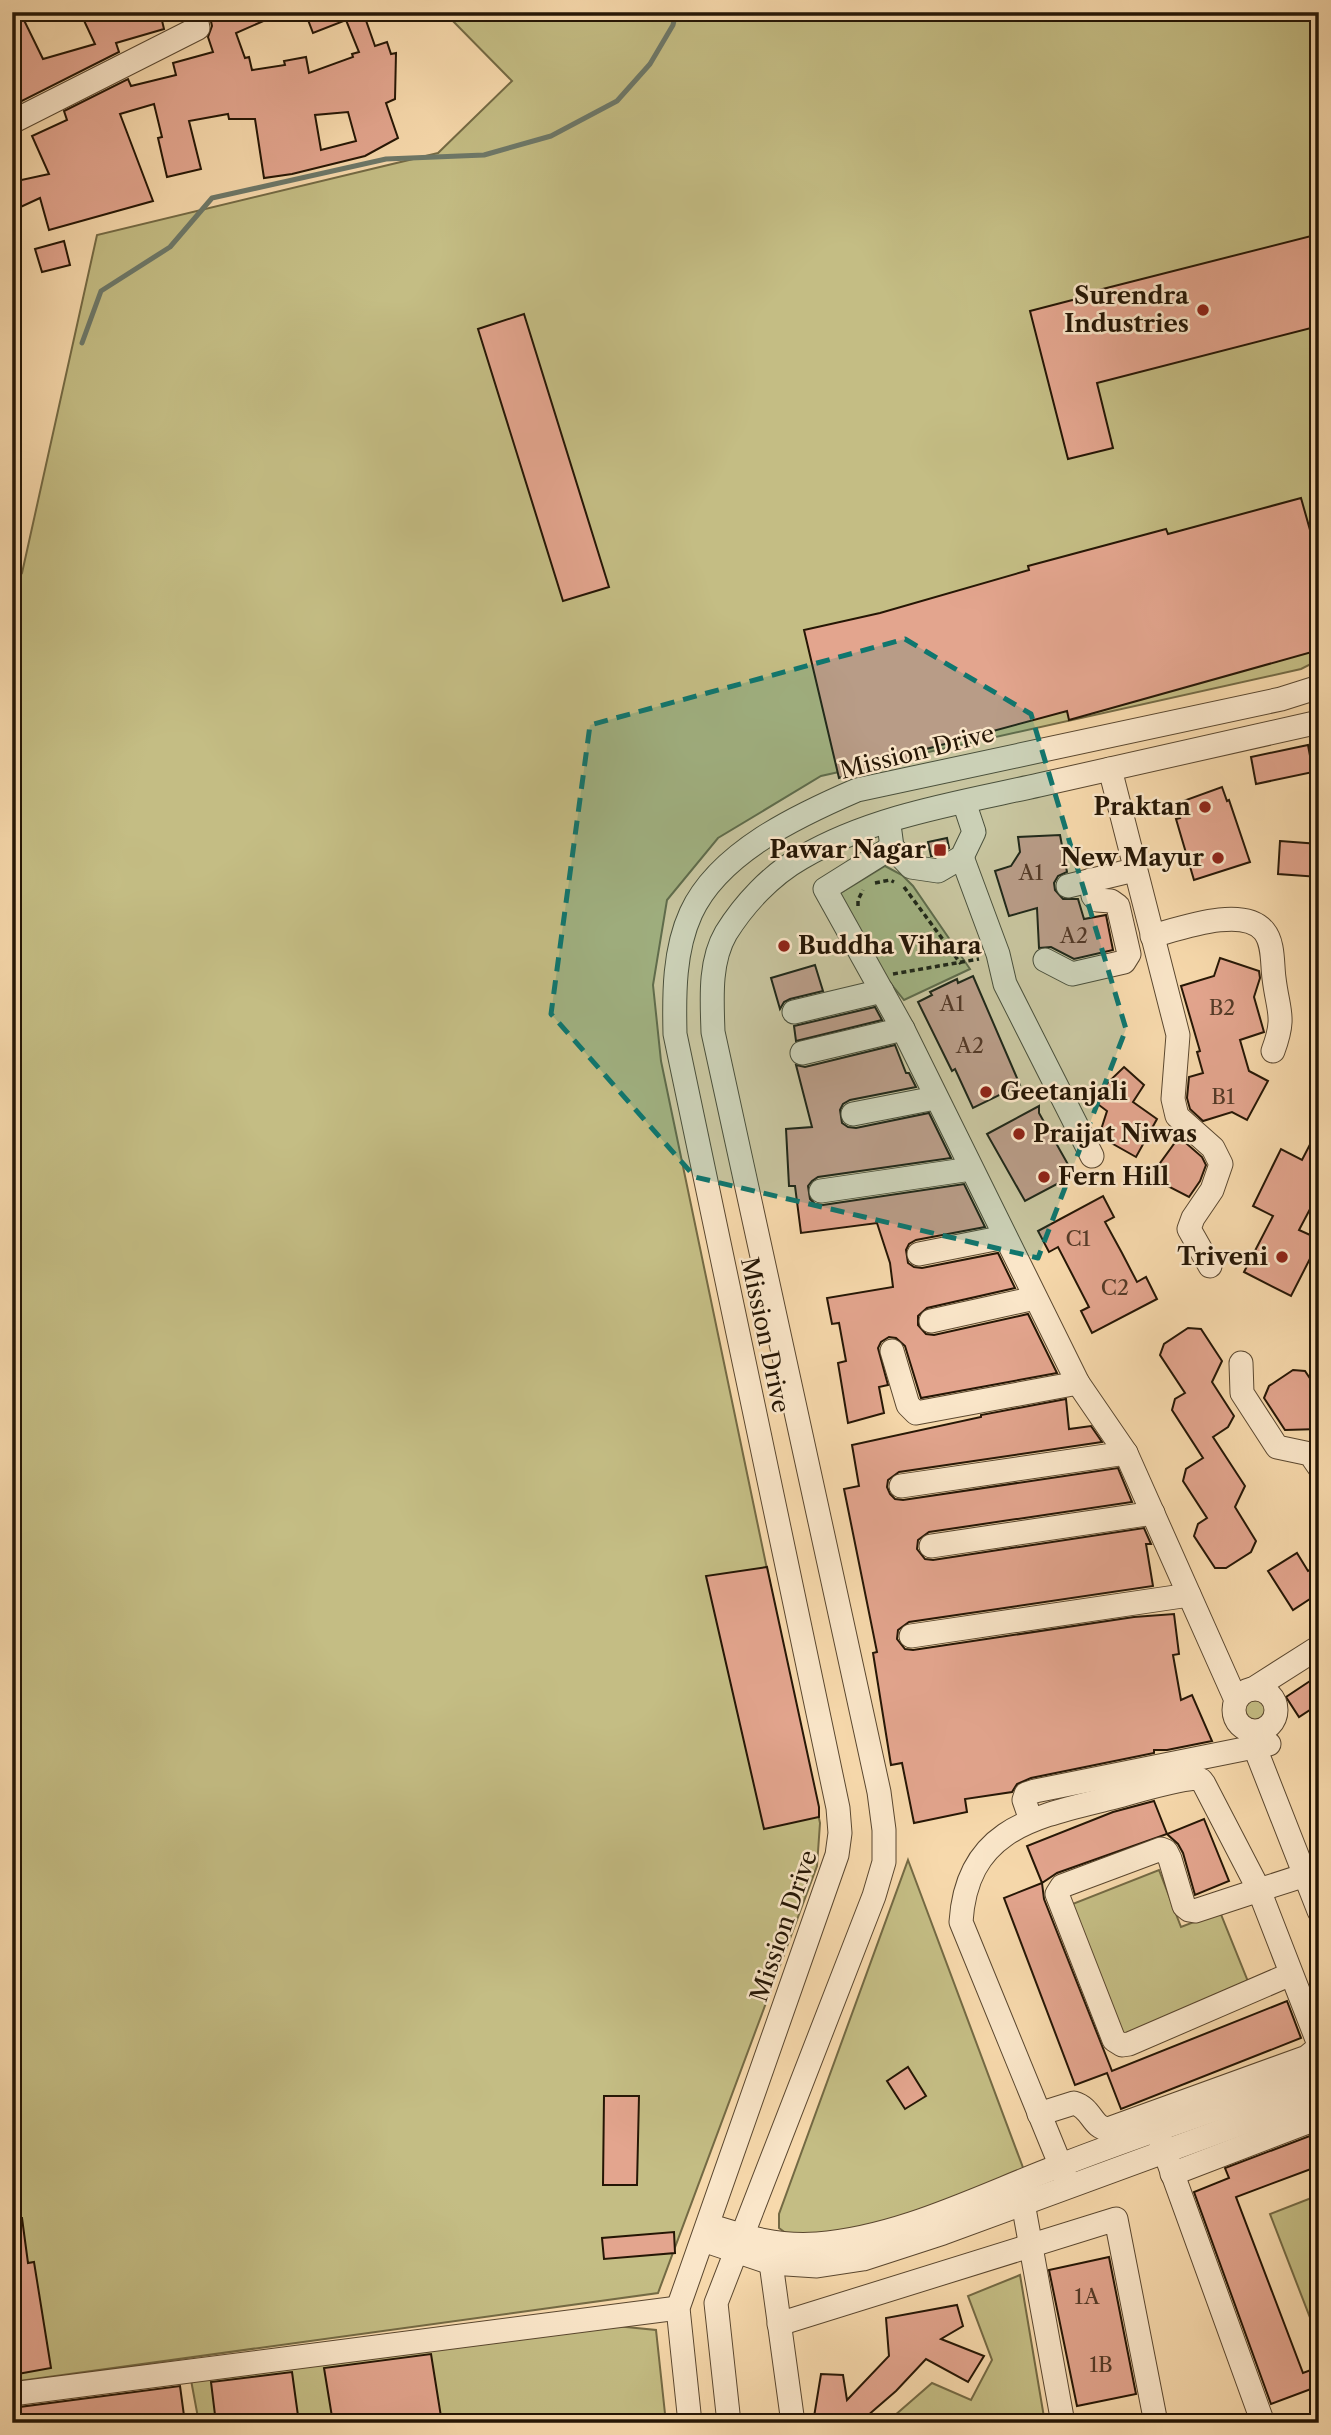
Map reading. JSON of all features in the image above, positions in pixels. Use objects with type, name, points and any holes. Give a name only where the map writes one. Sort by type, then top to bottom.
[{"type":"street","points":[[12,122],[198,28],[195,12]]},
{"type":"street","name":"Mission Drive","points":[[690,2423],[678,2308],[837,1855],[840,1833],[838,1808],[675,1034],[674,989],[681,946],[691,913],[710,882],[741,854],[815,808],[857,790],[1281,699],[1319,688]]},
{"type":"street","name":"Mission Drive","points":[[729,2423],[716,2303],[874,1896],[884,1862],[884,1830],[879,1792],[713,1032],[714,967],[725,934],[764,887],[798,859],[836,839],[899,818],[964,802],[1319,722]]},
{"type":"street","points":[[1110,769],[1178,1035],[1173,1099],[1177,1116],[1213,1148],[1221,1164],[1212,1190],[1193,1218],[1189,1229],[1210,1266]]},
{"type":"street","points":[[901,779],[899,818],[892,847],[825,889],[885,977],[903,1029],[935,1098],[1035,1298],[1078,1383],[1126,1453],[1189,1595],[1245,1694]]},
{"type":"street","points":[[892,847],[911,867],[938,871],[962,857],[974,832],[964,802]]},
{"type":"street","points":[[962,857],[998,954],[1005,984],[1092,1156]]},
{"type":"street","points":[[1068,886],[1134,870]]},
{"type":"street","points":[[1045,960],[1072,974],[1124,962],[1129,954],[1118,906],[1111,901],[1097,900],[1093,896],[1091,880]]},
{"type":"street","points":[[1152,936],[1224,918],[1252,922],[1265,932],[1272,951],[1274,981],[1280,1007],[1280,1031],[1273,1051]]},
{"type":"street","points":[[794,1012],[885,977]]},
{"type":"street","points":[[802,1053],[903,1029]]},
{"type":"street","points":[[853,1114],[935,1098]]},
{"type":"street","points":[[821,1191],[971,1169]]},
{"type":"street","points":[[919,1254],[1005,1237]]},
{"type":"street","points":[[931,1321],[1035,1298]]},
{"type":"street","points":[[892,1352],[908,1405],[916,1413],[1078,1383]]},
{"type":"street","points":[[1241,1363],[1242,1393],[1277,1447],[1310,1454],[1319,1467]]},
{"type":"street","points":[[901,1486],[1126,1453]]},
{"type":"street","points":[[931,1546],[1153,1513]]},
{"type":"street","points":[[911,1636],[1189,1595]]},
{"type":"street","points":[[1319,1647],[1245,1694],[1234,1707],[1237,1720],[1259,1737],[1314,1873],[1319,1911]]},
{"type":"street","points":[[1031,1820],[1024,1800],[1026,1794],[1259,1737],[1276,1716],[1275,1702],[1266,1692],[1245,1694]]},
{"type":"street","points":[[1040,2114],[1074,2103],[1087,2109],[1098,2126],[1108,2129],[1214,2101],[1316,2052],[1318,2042],[1259,1890],[1201,1780],[1195,1778],[1031,1820],[994,1843],[979,1859],[969,1879],[961,1922],[1064,2175]]},
{"type":"street","points":[[1291,1974],[1129,2044],[1118,2043],[1114,2040],[1057,1894],[1062,1886],[1161,1849],[1166,1851],[1170,1858],[1184,1906],[1195,1911],[1314,1873]]},
{"type":"street","points":[[1172,2174],[1308,2103],[1319,2072]]},
{"type":"street","points":[[1161,2141],[1214,2101],[1308,2103]]},
{"type":"street","points":[[706,2232],[740,2245],[771,2263],[817,2266],[863,2259],[940,2224],[1064,2175],[1161,2141],[1308,2103]]},
{"type":"street","points":[[1161,2141],[1263,2423]]},
{"type":"street","points":[[740,2245],[815,2244],[940,2224],[1023,2203],[1064,2175]]},
{"type":"street","points":[[1023,2203],[1063,2423]]},
{"type":"street","points":[[779,2324],[1116,2219],[1156,2423]]},
{"type":"street","points":[[771,2263],[793,2423]]},
{"type":"street","points":[[12,2394],[678,2308]]},
{"type":"path","points":[[872,884],[890,880],[905,887],[961,964]]},
{"type":"path","points":[[858,915],[858,900],[865,887]]},
{"type":"path","points":[[885,977],[961,964],[998,954]]},
{"type":"highlighted area","points":[[905,639],[1031,714],[1126,1029],[1038,1258],[695,1177],[551,1014],[590,725]]},
{"type":"shaded area","points":[[444,12],[1319,12],[1319,660],[1301,669],[821,776],[718,838],[667,900],[653,985],[661,1061],[820,1823],[817,1866],[658,2293],[12,2382],[12,587],[22,573],[97,235],[438,153],[512,81]]},
{"type":"shaded area","points":[[885,866],[902,875],[913,886],[970,969],[904,1000],[884,975],[839,894]]},
{"type":"shaded area","points":[[1255,1696],[1265,1700],[1269,1710],[1265,1720],[1255,1724],[1245,1720],[1241,1710],[1245,1700]]},
{"type":"shaded area","points":[[908,1860],[1025,2173],[879,2232],[791,2237],[779,2228],[779,2214]]},
{"type":"shaded area","points":[[1159,1870],[1181,1927],[1220,1912],[1251,1989],[1123,2040],[1070,1905]]},
{"type":"shaded area","points":[[1319,2195],[1319,2341],[1270,2214]]},
{"type":"shaded area","points":[[1020,2275],[1045,2423],[886,2423],[932,2383],[971,2400],[992,2360],[968,2296]]},
{"type":"shaded area","points":[[616,2326],[656,2330],[666,2423],[199,2423],[191,2380]]},
{"type":"building","points":[[12,12],[20,12],[43,59],[95,44],[80,12],[160,12],[164,29],[116,43],[119,52],[12,106]]},
{"type":"building","points":[[209,12],[284,12],[236,33],[245,58],[249,57],[252,70],[285,65],[284,61],[306,57],[309,73],[353,57],[352,54],[359,52],[346,20],[313,33],[305,12],[363,12],[375,46],[387,42],[391,54],[396,53],[395,99],[386,103],[398,138],[365,156],[264,178],[255,119],[229,119],[228,114],[189,121],[201,169],[167,177],[154,104],[120,114],[153,201],[49,230],[40,198],[12,211],[12,182],[49,174],[32,136],[67,120],[64,111],[128,79],[131,86],[176,75],[173,63],[213,52],[208,37],[212,26]],"holes":[[[348,112],[356,141],[321,150],[315,115]]]},
{"type":"building","name":"Surendra Industries","points":[[1319,234],[1319,326],[1097,383],[1113,448],[1068,459],[1030,311],[1084,297],[1083,294]]},
{"type":"building","points":[[64,241],[70,265],[42,272],[35,249]]},
{"type":"building","points":[[524,314],[609,587],[563,601],[478,329]]},
{"type":"building","points":[[1301,498],[1319,562],[1319,650],[1069,720],[1067,711],[919,751],[921,756],[839,778],[804,630],[880,613],[1029,570],[1028,566],[1166,529],[1168,534]]},
{"type":"building","points":[[1308,745],[1313,772],[1256,784],[1251,757]]},
{"type":"building","points":[[1222,787],[1250,862],[1194,880],[1176,819],[1180,818],[1175,804]]},
{"type":"building","points":[[1060,835],[1067,872],[1058,876],[1054,883],[1055,890],[1063,899],[1078,899],[1084,919],[1106,915],[1113,950],[1074,959],[1051,947],[1039,948],[1037,908],[1009,916],[995,871],[1011,866],[1020,852],[1018,837]]},
{"type":"building","name":"Pawar Nagar","points":[[947,838],[949,848],[931,856],[928,842]]},
{"type":"building","points":[[1280,841],[1319,844],[1319,877],[1278,874]]},
{"type":"building","points":[[1220,958],[1259,971],[1260,978],[1254,997],[1264,1032],[1240,1040],[1249,1071],[1268,1081],[1247,1120],[1232,1112],[1203,1121],[1190,1109],[1187,1098],[1189,1077],[1203,1073],[1197,1052],[1200,1051],[1181,986],[1214,976]]},
{"type":"building","points":[[815,965],[823,991],[790,999],[784,1002],[780,1009],[771,978]]},
{"type":"building","points":[[973,976],[1020,1085],[973,1108],[918,1002],[932,995],[930,992],[957,979],[958,983]]},
{"type":"building","points":[[875,1007],[882,1020],[796,1041],[794,1026]]},
{"type":"building","points":[[895,1045],[906,1073],[909,1073],[916,1087],[850,1100],[843,1104],[840,1110],[842,1123],[856,1128],[929,1113],[951,1158],[818,1177],[808,1186],[810,1199],[815,1204],[823,1205],[964,1184],[985,1227],[916,1240],[909,1244],[906,1250],[908,1263],[922,1268],[998,1253],[1015,1288],[927,1308],[918,1316],[918,1325],[926,1334],[934,1335],[1028,1314],[1057,1373],[921,1398],[905,1346],[896,1338],[889,1337],[881,1342],[878,1348],[888,1385],[879,1387],[884,1413],[848,1423],[838,1363],[846,1361],[839,1323],[832,1324],[827,1298],[893,1287],[890,1263],[877,1223],[801,1233],[795,1186],[789,1186],[786,1129],[812,1127],[796,1065],[805,1067]]},
{"type":"building","points":[[1124,1067],[1144,1085],[1133,1102],[1157,1119],[1136,1157],[1099,1136],[1107,1111],[1091,1099]]},
{"type":"building","points":[[1039,1106],[1039,1113],[1074,1175],[1025,1201],[987,1134]]},
{"type":"building","points":[[1319,1127],[1319,1192],[1299,1230],[1319,1241],[1291,1296],[1244,1272],[1273,1216],[1253,1206],[1281,1149],[1302,1160]]},
{"type":"building","points":[[1179,1137],[1202,1157],[1206,1165],[1200,1181],[1189,1197],[1150,1177]]},
{"type":"building","points":[[1103,1196],[1114,1217],[1105,1222],[1137,1282],[1146,1277],[1157,1299],[1092,1333],[1081,1311],[1089,1307],[1058,1247],[1049,1252],[1038,1231]]},
{"type":"building","points":[[1188,1328],[1201,1329],[1222,1361],[1212,1382],[1234,1416],[1228,1427],[1213,1437],[1245,1486],[1235,1507],[1256,1541],[1251,1552],[1226,1568],[1215,1568],[1194,1536],[1198,1524],[1207,1518],[1183,1481],[1186,1469],[1203,1458],[1172,1410],[1175,1399],[1185,1393],[1160,1355],[1164,1344]]},
{"type":"building","points":[[1293,1370],[1305,1371],[1319,1392],[1319,1429],[1285,1430],[1264,1398],[1269,1386]]},
{"type":"building","points":[[1066,1399],[1069,1429],[1091,1426],[1102,1442],[899,1472],[888,1480],[890,1494],[895,1499],[903,1500],[1118,1468],[1132,1502],[929,1532],[918,1540],[917,1549],[925,1559],[933,1560],[1144,1528],[1151,1544],[1146,1544],[1153,1586],[909,1622],[898,1630],[897,1639],[905,1649],[913,1650],[1134,1617],[1174,1614],[1179,1654],[1173,1655],[1181,1700],[1192,1695],[1212,1741],[1154,1750],[1154,1753],[1031,1778],[1017,1784],[1012,1792],[965,1799],[967,1812],[914,1823],[902,1763],[891,1765],[873,1653],[877,1652],[844,1489],[859,1486],[852,1445],[981,1415]]},
{"type":"building","points":[[1297,1553],[1308,1571],[1319,1565],[1319,1593],[1293,1610],[1268,1571]]},
{"type":"building","points":[[767,1567],[819,1817],[764,1829],[706,1576]]},
{"type":"building","points":[[1319,1675],[1319,1704],[1299,1717],[1286,1697]]},
{"type":"building","points":[[1154,1801],[1167,1834],[1057,1873],[1042,1883],[1027,1846],[1113,1812]]},
{"type":"building","points":[[1204,1819],[1229,1881],[1195,1895],[1183,1853],[1167,1834]]},
{"type":"building","points":[[1042,1883],[1044,1899],[1112,2071],[1287,2001],[1301,2038],[1121,2109],[1107,2073],[1075,2085],[1004,1898]]},
{"type":"building","points":[[908,2067],[926,2096],[905,2109],[887,2081]]},
{"type":"building","points":[[604,2096],[639,2096],[637,2185],[603,2185]]},
{"type":"building","points":[[1319,2126],[1319,2166],[1236,2197],[1303,2373],[1319,2367],[1319,2386],[1271,2404],[1194,2192],[1229,2178],[1225,2168],[1310,2136]]},
{"type":"building","points":[[12,2218],[22,2218],[28,2263],[34,2262],[51,2368],[12,2375]]},
{"type":"building","points":[[674,2232],[675,2253],[604,2259],[602,2238]]},
{"type":"building","points":[[1109,2257],[1136,2394],[1077,2406],[1049,2270]]},
{"type":"building","points":[[957,2305],[963,2326],[941,2339],[984,2356],[968,2382],[926,2359],[896,2391],[859,2423],[813,2423],[821,2374],[843,2375],[847,2400],[889,2356],[886,2318]]},
{"type":"building","points":[[431,2354],[442,2423],[333,2423],[324,2368]]},
{"type":"building","points":[[292,2372],[299,2423],[216,2423],[211,2382]]},
{"type":"building","points":[[180,2386],[185,2423],[12,2423],[12,2408]]},
{"type":"waterway","points":[[82,343],[101,291],[170,247],[212,198],[386,159],[484,155],[551,136],[617,101],[650,64],[673,25],[676,12]]},
{"type":"place","name":"Surendra Industries","points":[[1203,310]]},
{"type":"place","name":"Praktan","points":[[1205,807]]},
{"type":"place","name":"Pawar Nagar","points":[[940,850]]},
{"type":"place","name":"New Mayur","points":[[1218,858]]},
{"type":"place","name":"Buddha Vihara","points":[[784,946]]},
{"type":"place","name":"Geetanjali","points":[[986,1092]]},
{"type":"place","name":"Praijat Niwas","points":[[1019,1134]]},
{"type":"place","name":"Fern Hill","points":[[1044,1177]]},
{"type":"place","name":"Triveni","points":[[1282,1257]]}]
